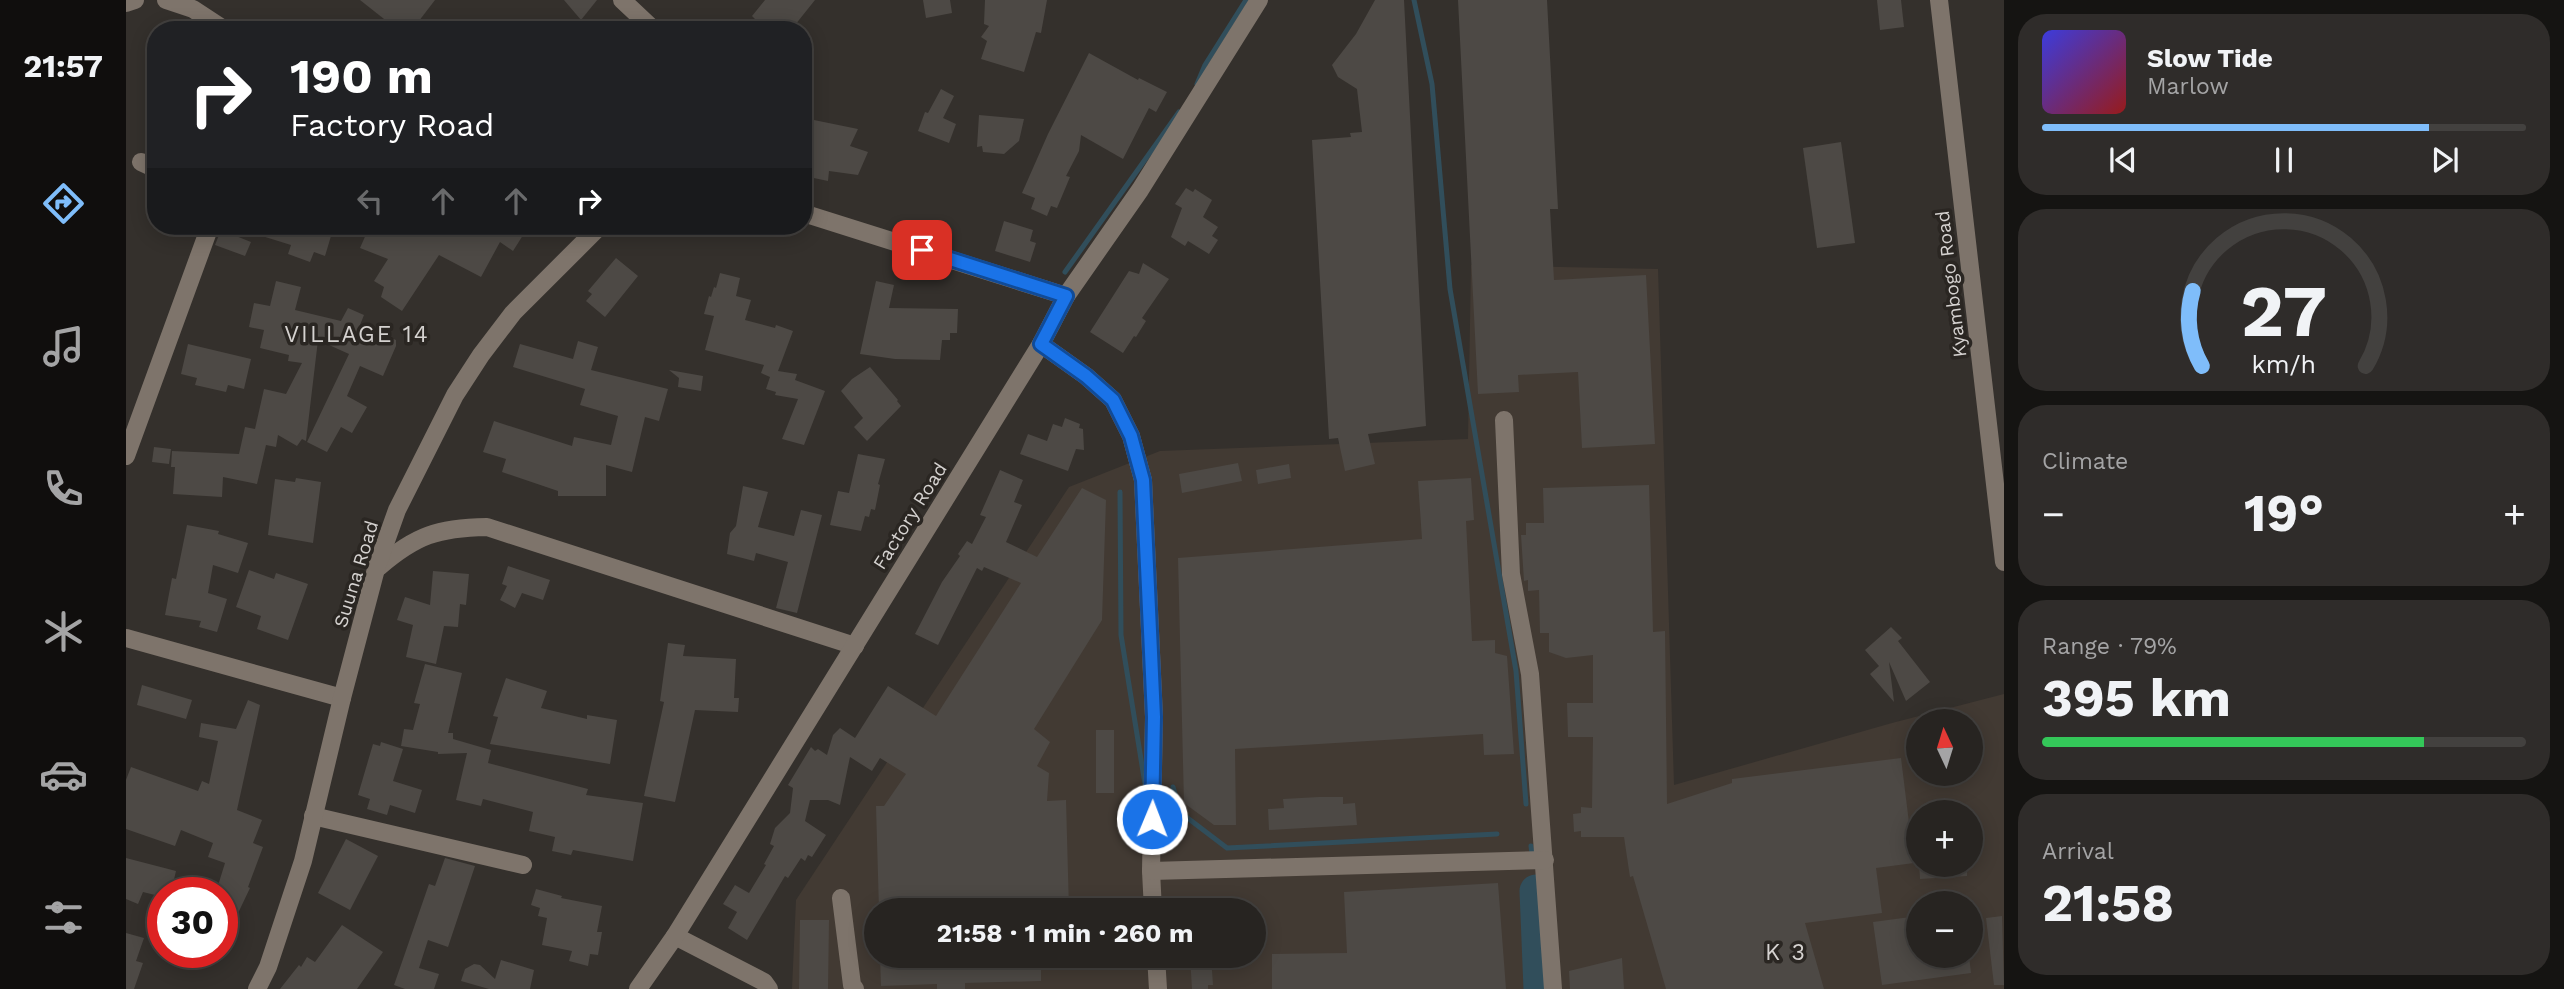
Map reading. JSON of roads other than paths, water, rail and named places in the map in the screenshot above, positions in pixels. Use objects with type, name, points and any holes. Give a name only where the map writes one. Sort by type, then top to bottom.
[{"type":"street","points":[[126,3],[135,0]]},
{"type":"street","points":[[166,0],[193,9],[211,21]]},
{"type":"street","points":[[622,0],[644,21]]},
{"type":"street","name":"Factory Road","points":[[638,989],[675,936],[855,646],[1041,344],[1066,296],[1140,190],[1259,0]]},
{"type":"street","name":"Kyambogo Road","points":[[1939,0],[2004,562]]},
{"type":"street","points":[[812,216],[1066,296]]},
{"type":"street","points":[[126,456],[207,235]]},
{"type":"street","name":"Suuna Road","points":[[257,989],[268,967],[303,861],[376,569],[397,510],[455,395],[468,375],[513,313],[591,235]]},
{"type":"street","points":[[1041,344],[1086,376],[1113,400],[1131,436],[1143,480],[1154,717],[1152,898]]},
{"type":"street","points":[[1504,419],[1511,574],[1530,674],[1553,989]]},
{"type":"street","points":[[376,569],[403,546],[430,533],[458,527],[487,527],[855,646]]},
{"type":"street","points":[[128,644],[342,698]]},
{"type":"street","points":[[313,816],[523,865]]},
{"type":"street","points":[[1151,871],[1545,860]]},
{"type":"street","points":[[841,898],[852,985],[855,989]]},
{"type":"street","points":[[675,936],[764,982],[769,989]]},
{"type":"street","points":[[1157,968],[1158,989]]},
{"type":"waterway","points":[[1197,84],[1205,65],[1246,0]]},
{"type":"waterway","points":[[1414,0],[1432,84],[1450,289],[1516,671],[1526,804]]},
{"type":"waterway","points":[[1065,272],[1179,112]]},
{"type":"waterway","points":[[1120,492],[1121,635],[1145,784]]},
{"type":"waterway","points":[[1173,787],[1181,813],[1227,848],[1497,834]]},
{"type":"waterway","points":[[1531,846],[1532,854]]},
{"type":"waterway","points":[[1536,891],[1540,989]]},
{"type":"district","name":"VILLAGE 14","points":[[357,334]]},
{"type":"district","name":"K 3","points":[[1786,952]]}]
